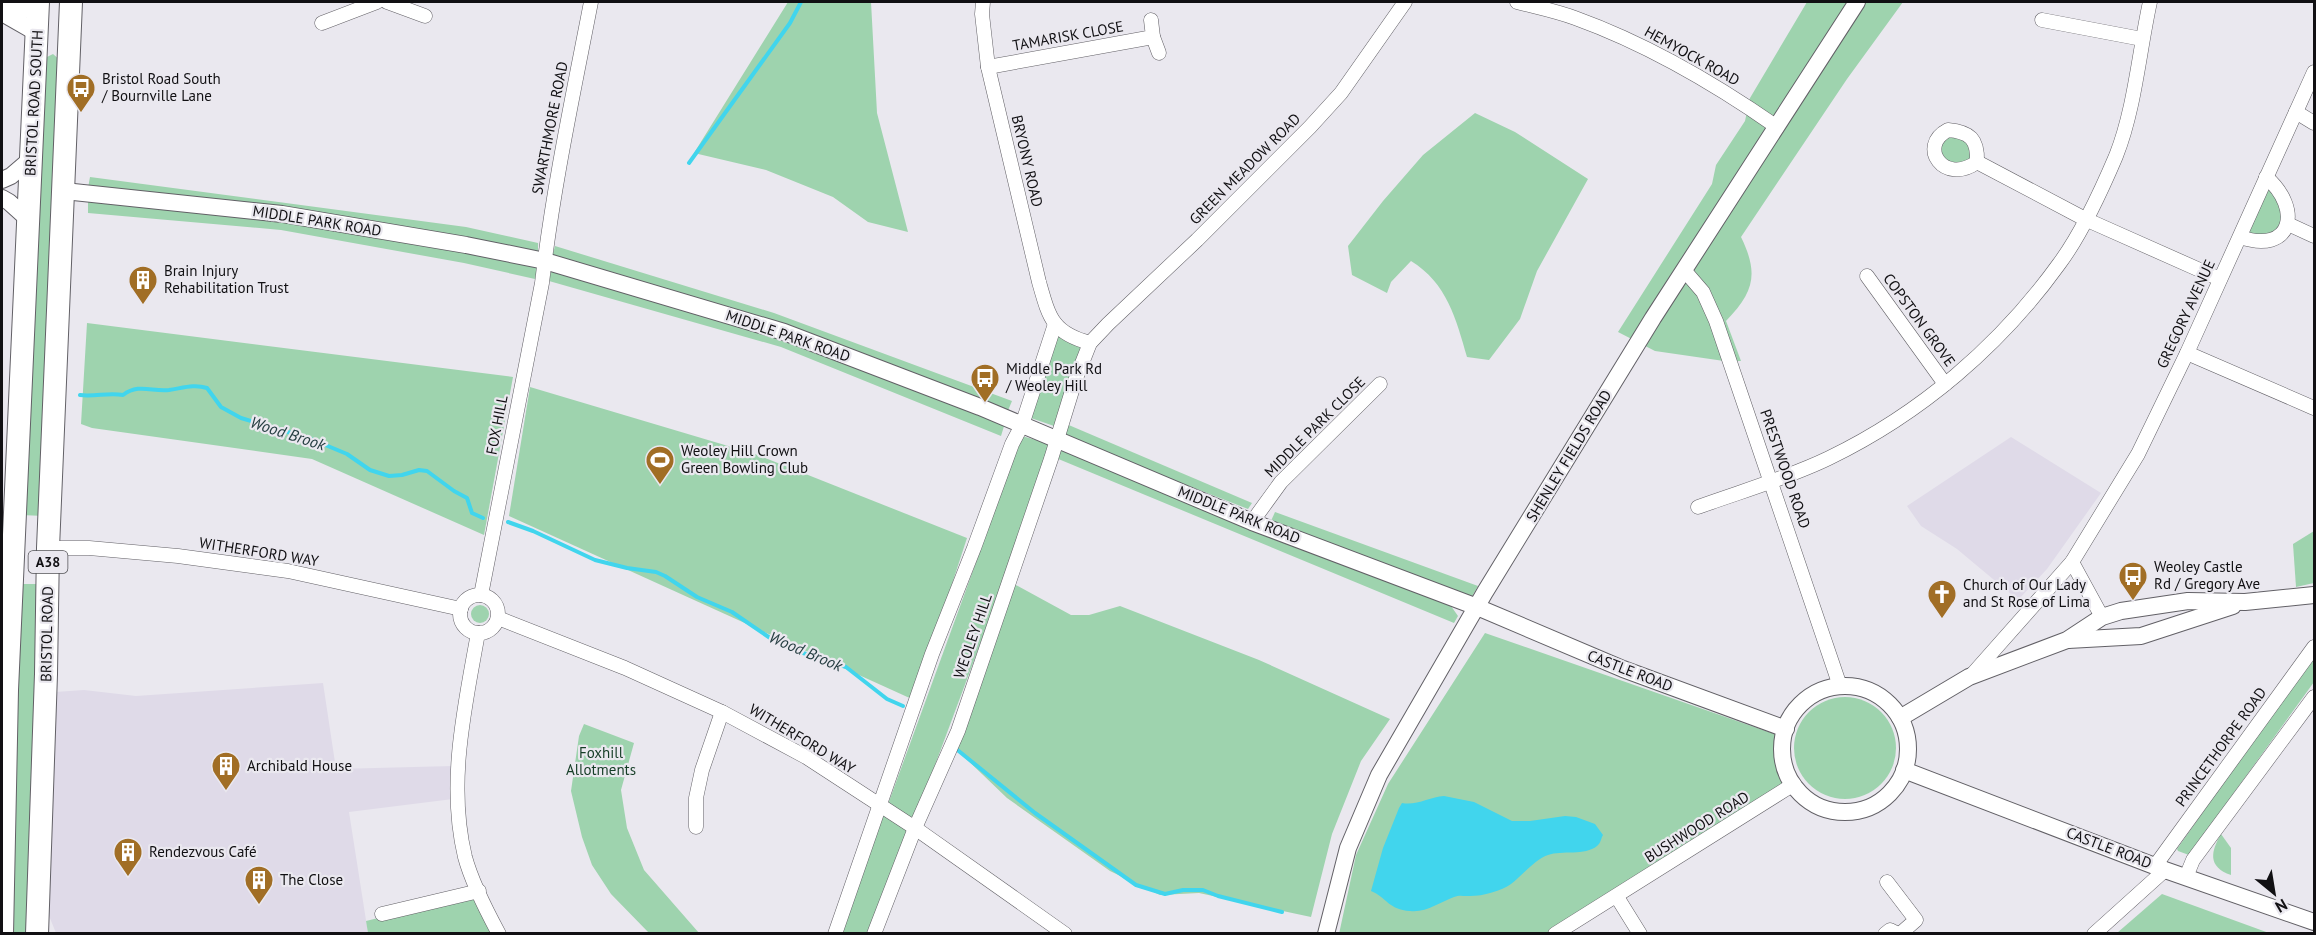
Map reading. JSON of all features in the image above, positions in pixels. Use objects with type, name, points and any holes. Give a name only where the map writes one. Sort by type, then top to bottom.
[{"type":"highway","points":[[37,44],[54,37],[70,15],[55,5],[38,4]]},
{"type":"highway","name":"BRISTOL ROAD SOUTH","points":[[29,212],[38,4]]},
{"type":"highway","name":"A38","points":[[64,191],[70,15]]},
{"type":"highway","points":[[37,44],[53,47],[69,56]]},
{"type":"highway","name":"BRISTOL ROAD","points":[[37,933],[49,536],[64,191]]},
{"type":"highway","name":"A38","points":[[2,933],[7,690],[29,212]]},
{"type":"highway","points":[[14,536],[49,536]]},
{"type":"highway","points":[[12,573],[48,574]]},
{"type":"street","points":[[322,24],[376,2]]},
{"type":"street","points":[[387,2],[425,16]]},
{"type":"street","name":"SWARTHMORE ROAD","points":[[544,261],[557,179],[591,2]]},
{"type":"street","name":"BRYONY ROAD","points":[[983,2],[982,14],[988,67],[1039,282],[1048,312],[1055,324]]},
{"type":"street","name":"GREEN MEADOW ROAD","points":[[1090,343],[1310,127],[1341,93],[1405,2]]},
{"type":"street","name":"HEMYOCK ROAD","points":[[1517,2],[1574,17],[1665,57],[1743,103],[1777,127]]},
{"type":"street","name":"SHENLEY FIELDS ROAD","points":[[1326,933],[1348,848],[1379,775],[1477,607],[1684,270],[1857,2]]},
{"type":"street","points":[[1698,507],[1830,458],[1897,420],[1971,364],[2015,319],[2060,263],[2085,219],[2116,155],[2130,110],[2150,2]]},
{"type":"street","points":[[2,12],[18,11],[38,4]]},
{"type":"street","points":[[2,12],[37,44]]},
{"type":"street","points":[[1151,20],[1159,53]]},
{"type":"street","points":[[2042,20],[2142,39]]},
{"type":"street","name":"TAMARISK CLOSE","points":[[988,67],[1154,37]]},
{"type":"street","name":"GREGORY AVENUE","points":[[1969,677],[2072,562],[2138,454],[2187,353],[2314,72]]},
{"type":"street","points":[[2296,112],[2314,123]]},
{"type":"street","points":[[2,180],[11,176],[32,158]]},
{"type":"street","points":[[1977,162],[2085,219],[2220,279]]},
{"type":"street","points":[[2240,237],[2252,241],[2264,241],[2278,237],[2288,224],[2288,209],[2284,196],[2266,177]]},
{"type":"street","name":"MIDDLE PARK ROAD","points":[[64,191],[282,214],[466,245],[544,261],[784,332],[1057,439],[1252,522],[1477,607]]},
{"type":"street","points":[[2,198],[29,212]]},
{"type":"street","points":[[2288,224],[2314,236]]},
{"type":"street","name":"FOX HILL","points":[[481,595],[542,283],[544,261]]},
{"type":"street","name":"PRESTWOOD ROAD","points":[[1684,270],[1703,292],[1716,321],[1772,480],[1840,686]]},
{"type":"street","name":"COPSTON GROVE","points":[[1867,276],[1945,384]]},
{"type":"street","points":[[1022,425],[1055,324],[1072,338],[1090,343]]},
{"type":"street","name":"WEOLEY HILL","points":[[874,933],[915,828],[958,731],[1075,381],[1090,343]]},
{"type":"street","points":[[2187,353],[2314,408]]},
{"type":"street","name":"MIDDLE PARK CLOSE","points":[[1252,522],[1281,482],[1380,384]]},
{"type":"street","name":"WEOLEY HILL","points":[[835,933],[932,654],[1012,444],[1022,425]]},
{"type":"street","name":"WITHERFORD WAY","points":[[49,536],[89,548],[178,556],[288,571],[461,609]]},
{"type":"street","points":[[2072,562],[2102,617]]},
{"type":"street","points":[[481,595],[489,597],[496,604],[498,618],[493,627],[484,633],[478,633],[465,626],[461,618],[461,609],[467,599],[481,595]]},
{"type":"street","points":[[1900,718],[1969,677],[2067,640],[2102,617],[2121,611],[2188,601],[2245,602],[2314,595]]},
{"type":"street","points":[[2067,640],[2141,636],[2245,602]]},
{"type":"street","name":"CASTLE ROAD","points":[[1477,607],[1623,669],[1786,729]]},
{"type":"street","name":"WITHERFORD WAY","points":[[498,618],[625,668],[722,712],[806,757],[915,828],[1065,933]]},
{"type":"street","points":[[478,633],[461,728],[457,792],[459,826],[466,860],[498,933]]},
{"type":"street","name":"PRINCETHORPE ROAD","points":[[2094,933],[2160,868],[2314,647]]},
{"type":"street","points":[[1840,686],[1854,686],[1875,693],[1892,706],[1900,718],[1908,741],[1905,770],[1892,791],[1871,806],[1847,811],[1823,807],[1811,801],[1794,784],[1786,770],[1783,755],[1786,729],[1794,712],[1803,702],[1827,689],[1840,686]]},
{"type":"street","points":[[2186,877],[2193,860],[2314,697]]},
{"type":"street","points":[[696,827],[696,798],[702,770],[722,712]]},
{"type":"street","name":"CASTLE ROAD","points":[[1905,770],[2160,868],[2314,922]]},
{"type":"street","name":"BUSHWOOD ROAD","points":[[1555,933],[1617,897],[1794,784]]},
{"type":"street","points":[[1885,933],[1890,930],[1899,933],[1916,920],[1887,882]]},
{"type":"street","points":[[382,914],[479,891]]},
{"type":"street","points":[[1617,897],[1640,933]]},
{"type":"shaded area","points":[[2011,437],[2101,493],[2047,569],[2018,600],[1957,549],[1921,526],[1907,506]]},
{"type":"shaded area","points":[[323,683],[336,769],[453,766],[453,799],[349,812],[368,933],[56,933],[45,906],[55,692],[84,690],[136,696]]},
{"type":"green space","points":[[788,2],[871,2],[877,113],[908,232],[868,222],[833,197],[766,170],[694,153]]},
{"type":"green space","points":[[1807,2],[1903,2],[1847,79],[1741,237],[1750,262],[1751,282],[1743,301],[1726,321],[1741,361],[1724,361],[1655,351],[1618,332],[1712,184],[1716,165],[1745,121],[1750,98]]},
{"type":"green space","points":[[53,54],[61,61],[45,516],[20,515],[45,58]]},
{"type":"green space","points":[[1475,113],[1515,132],[1588,179],[1537,271],[1520,319],[1489,360],[1467,357],[1459,329],[1442,291],[1423,270],[1411,261],[1391,282],[1387,293],[1352,275],[1348,246],[1423,155]]},
{"type":"green space","points":[[1942,135],[1969,140],[1973,159],[1965,164],[1944,161],[1938,152]]},
{"type":"green space","points":[[90,177],[466,227],[538,243],[538,258],[88,188]]},
{"type":"green space","points":[[2267,182],[2286,209],[2277,234],[2245,235]]},
{"type":"green space","points":[[88,197],[290,221],[538,263],[535,279],[464,263],[281,230],[88,213]]},
{"type":"green space","points":[[555,246],[774,313],[1012,401],[1007,413],[551,260]]},
{"type":"green space","points":[[551,271],[778,335],[1005,423],[1001,436],[781,347],[549,281]]},
{"type":"green space","points":[[87,323],[513,377],[484,535],[312,459],[92,428],[81,424]]},
{"type":"green space","points":[[1056,335],[1084,348],[1054,426],[1028,417]]},
{"type":"green space","points":[[530,387],[755,454],[967,538],[914,700],[509,516]]},
{"type":"green space","points":[[1064,423],[1252,503],[1248,509],[1061,436]]},
{"type":"green space","points":[[1022,436],[1050,444],[1007,572],[913,824],[887,807]]},
{"type":"green space","points":[[1058,446],[1258,531],[1451,606],[1458,616],[1454,623],[1056,458]]},
{"type":"green space","points":[[1275,512],[1478,586],[1471,598],[1271,521]]},
{"type":"green space","points":[[2314,531],[2314,583],[2296,587],[2293,544]]},
{"type":"green space","points":[[18,584],[39,584],[31,933],[8,934]]},
{"type":"green space","points":[[1014,584],[1071,615],[1089,615],[1120,606],[1259,660],[1390,719],[1361,761],[1332,834],[1311,917],[1199,893],[1160,895],[1110,871],[1007,798],[957,750]]},
{"type":"green space","points":[[480,605],[486,608],[489,614],[486,620],[480,623],[474,620],[471,614],[474,608]]},
{"type":"green space","points":[[1485,633],[1786,738],[1787,778],[1782,784],[1549,933],[1339,934],[1356,855],[1388,784]]},
{"type":"green space","points":[[2314,654],[2314,682],[2189,855],[2178,851],[2177,849]]},
{"type":"green space","points":[[1845,697],[1865,700],[1874,705],[1888,719],[1893,728],[1896,748],[1893,768],[1888,777],[1874,791],[1865,796],[1845,799],[1825,796],[1816,791],[1802,777],[1797,768],[1794,748],[1797,728],[1802,719],[1816,705],[1825,700]]},
{"type":"green space","name":"Foxhill Allotments","points":[[584,724],[634,743],[621,790],[627,828],[644,870],[699,933],[649,933],[611,894],[592,865],[582,837],[571,791],[579,736]]},
{"type":"green space","points":[[881,813],[911,831],[873,933],[839,934]]},
{"type":"green space","points":[[2221,834],[2231,848],[2231,875],[2218,868],[2213,858],[2215,846]]},
{"type":"green space","points":[[2162,894],[2269,933],[2117,933]]},
{"type":"green space","points":[[472,895],[492,933],[368,933],[366,921]]},
{"type":"water","points":[[1444,796],[1474,802],[1512,821],[1576,817],[1595,824],[1603,835],[1598,845],[1592,849],[1543,857],[1507,887],[1496,891],[1478,896],[1456,896],[1433,907],[1416,911],[1392,906],[1371,891],[1383,848],[1399,808],[1402,803]]},
{"type":"waterway","points":[[689,163],[790,23],[801,2]]},
{"type":"waterway","name":"Wood Brook","points":[[80,395],[123,395],[135,389],[169,390],[193,386],[207,388],[221,407],[241,418],[311,439],[347,454],[370,470],[389,476],[419,470],[427,471],[467,498],[472,513],[483,518]]},
{"type":"waterway","name":"Wood Brook","points":[[508,522],[595,560],[656,572],[665,576],[697,597],[732,612],[776,642],[846,667],[887,699],[903,706]]},
{"type":"waterway","name":"Wood Brook","points":[[955,748],[1035,813],[1136,885],[1165,894],[1183,890],[1203,890],[1282,912]]},
{"type":"place","name":"Bristol Road South / Bournville Lane","points":[[81,114]]},
{"type":"place","name":"Brain Injury Rehabilitation Trust","points":[[143,306]]},
{"type":"place","name":"Middle Park Rd / Weoley Hill","points":[[985,404]]},
{"type":"place","name":"Weoley Hill Crown Green Bowling Club","points":[[660,486]]},
{"type":"place","name":"Weoley Castle Rd / Gregory Ave","points":[[2133,602]]},
{"type":"place","name":"Church of Our Lady and St Rose of Lima","points":[[1942,620]]},
{"type":"place","name":"Archibald House","points":[[226,792]]},
{"type":"place","name":"Rendezvous Café","points":[[128,878]]},
{"type":"place","name":"The Close","points":[[259,906]]}]
